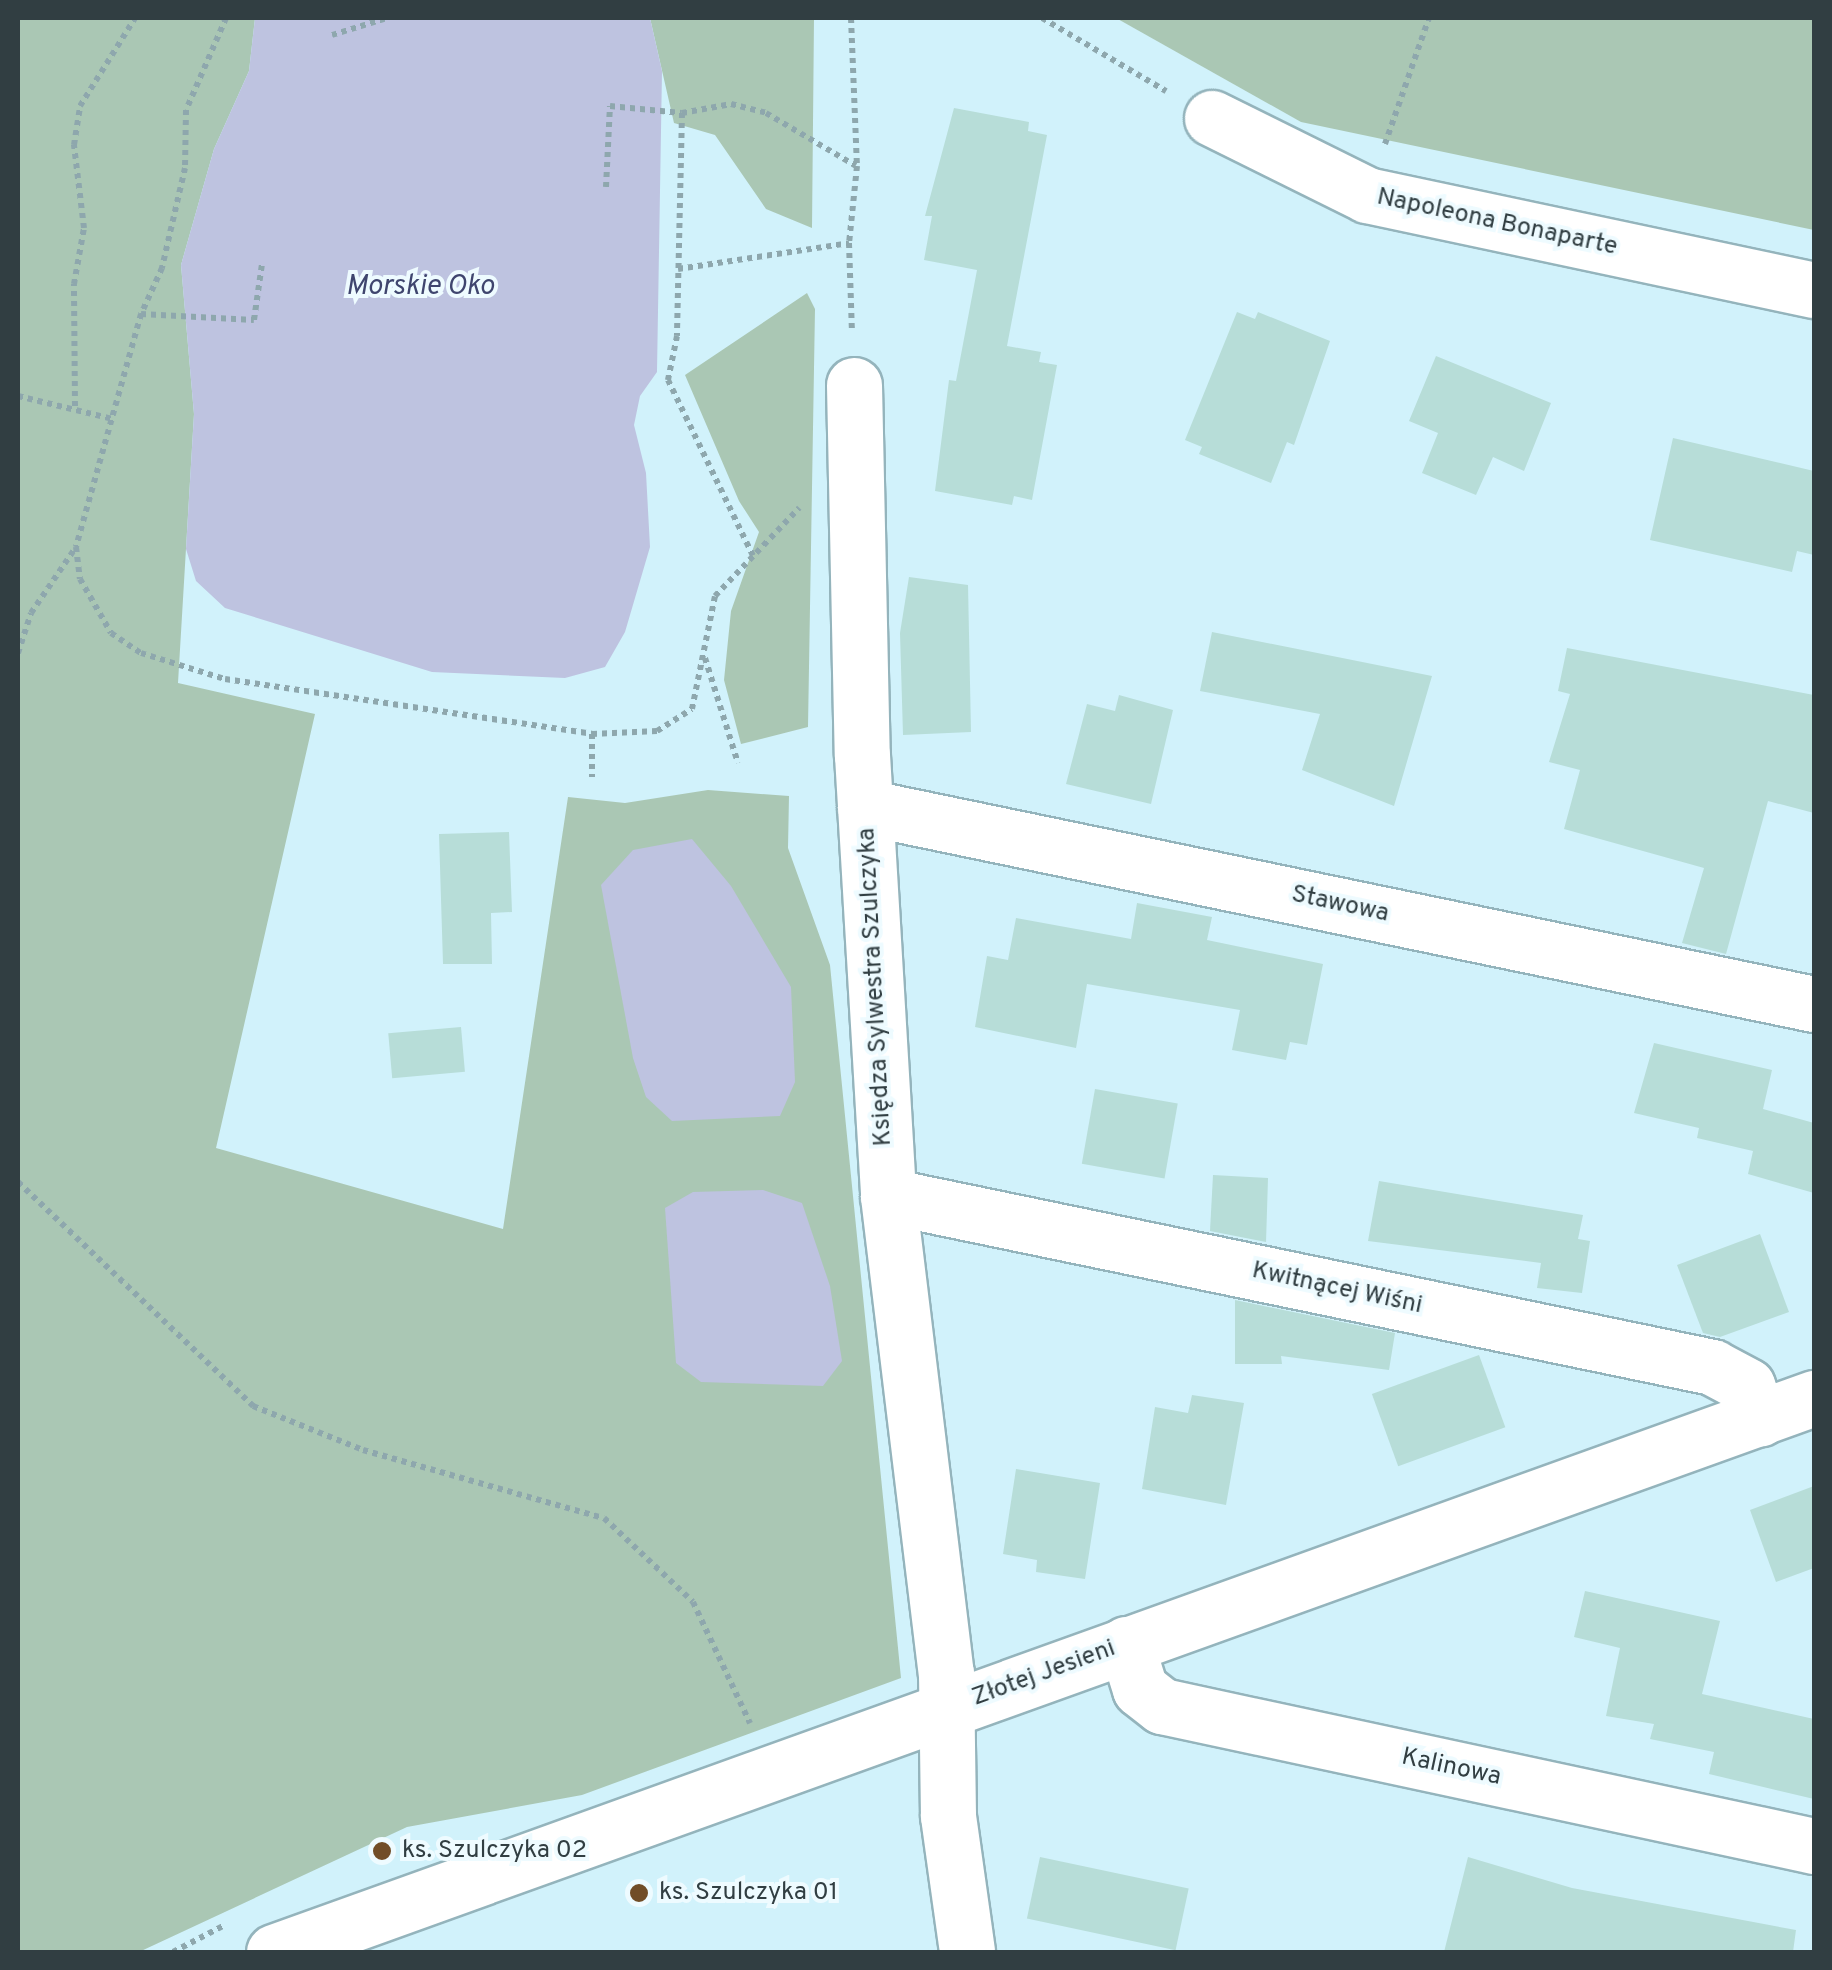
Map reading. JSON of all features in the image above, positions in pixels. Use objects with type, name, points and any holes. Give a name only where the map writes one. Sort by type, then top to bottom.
[{"type":"street","name":"Napoleona Bonaparte","points":[[1212,118],[1367,196],[1814,290]]},
{"type":"street","name":"Księdza Sylwestra Szulczyka","points":[[854,385],[865,807],[888,1196],[949,1708],[948,1816],[967,1952]]},
{"type":"street","name":"Stawowa","points":[[865,807],[1814,1004]]},
{"type":"street","name":"Kwitnącej Wiśni","points":[[888,1196],[1712,1367],[1747,1386],[1760,1418]]},
{"type":"street","name":"Złotej Jesieni","points":[[274,1952],[1814,1398]]},
{"type":"street","name":"Kalinowa","points":[[1126,1644],[1140,1690],[1162,1706],[1814,1846]]},
{"type":"path","points":[[75,406],[74,284],[84,228],[74,145],[80,106],[136,18]]},
{"type":"path","points":[[18,653],[31,613],[76,547],[141,314],[162,268],[185,168],[186,110],[226,18]]},
{"type":"path","points":[[332,35],[387,18]]},
{"type":"path","points":[[851,18],[857,166],[850,244],[854,385]]},
{"type":"path","points":[[1042,18],[1212,118]]},
{"type":"path","points":[[1367,196],[1428,18]]},
{"type":"path","points":[[606,187],[610,106],[682,114],[731,104],[766,113],[857,166]]},
{"type":"path","points":[[682,114],[678,269],[668,380],[753,556]]},
{"type":"path","points":[[678,269],[850,244]]},
{"type":"path","points":[[141,314],[254,320],[262,264]]},
{"type":"path","points":[[18,396],[75,406],[112,418]]},
{"type":"path","points":[[76,547],[80,580],[111,634],[190,672],[592,734],[657,731],[676,723],[692,709],[715,596],[805,501]]},
{"type":"path","points":[[705,657],[738,763]]},
{"type":"path","points":[[592,734],[592,776]]},
{"type":"path","points":[[18,1182],[253,1406],[363,1450],[604,1518],[693,1602],[759,1742]]},
{"type":"green space","points":[[18,18],[255,18],[249,71],[214,149],[181,265],[194,414],[178,683],[315,714],[216,1148],[503,1229],[568,797],[625,803],[708,790],[789,796],[788,848],[830,965],[901,1678],[582,1795],[407,1827],[139,1952],[18,1952]]},
{"type":"green space","points":[[650,18],[814,18],[812,228],[766,209],[715,135],[674,123]]},
{"type":"green space","points":[[1116,18],[1814,18],[1814,230],[1301,122]]},
{"type":"green space","points":[[807,293],[815,309],[808,727],[741,744],[724,680],[731,611],[759,532],[739,501],[685,375]]},
{"type":"water","name":"Morskie Oko","points":[[255,18],[650,18],[662,71],[657,372],[640,396],[634,425],[646,473],[650,547],[625,632],[605,667],[565,678],[432,672],[225,608],[196,581],[186,549],[194,414],[181,265],[214,149],[249,71]]},
{"type":"water","points":[[692,839],[731,886],[791,987],[795,1082],[780,1116],[672,1121],[646,1097],[633,1058],[601,885],[633,850]]},
{"type":"water","points":[[763,1190],[802,1203],[830,1286],[842,1361],[823,1386],[701,1382],[676,1363],[665,1208],[693,1192]]},
{"type":"building","points":[[954,108],[1029,122],[1028,131],[1047,135],[1007,346],[1041,352],[1039,362],[1057,365],[1032,500],[1014,496],[1012,505],[935,491],[949,380],[956,381],[977,270],[924,260],[932,216],[925,216]]},
{"type":"building","points":[[1237,312],[1255,319],[1258,312],[1330,341],[1294,445],[1287,442],[1271,483],[1199,454],[1202,447],[1185,440]]},
{"type":"building","points":[[1436,356],[1551,403],[1524,471],[1493,457],[1476,495],[1422,473],[1438,433],[1409,421]]},
{"type":"building","points":[[1673,438],[1814,471],[1814,555],[1797,551],[1792,572],[1650,540]]},
{"type":"building","points":[[909,577],[968,585],[971,732],[903,735],[900,633]]},
{"type":"building","points":[[1212,632],[1432,676],[1394,806],[1302,770],[1320,714],[1200,691]]},
{"type":"building","points":[[1567,648],[1814,695],[1814,813],[1768,801],[1726,954],[1682,943],[1704,868],[1564,829],[1580,770],[1549,762],[1570,694],[1558,691]]},
{"type":"building","points":[[1119,695],[1173,710],[1151,804],[1066,784],[1087,704],[1115,711]]},
{"type":"building","points":[[509,832],[512,912],[491,913],[492,964],[443,964],[439,834]]},
{"type":"building","points":[[1137,903],[1212,917],[1207,940],[1323,964],[1307,1045],[1290,1042],[1286,1060],[1232,1050],[1240,1010],[1087,984],[1076,1048],[975,1027],[987,956],[1008,960],[1016,918],[1131,939]]},
{"type":"building","points":[[461,1027],[465,1072],[392,1078],[388,1033]]},
{"type":"building","points":[[1654,1043],[1772,1070],[1763,1109],[1814,1123],[1814,1193],[1748,1174],[1753,1151],[1697,1138],[1699,1128],[1634,1113]]},
{"type":"building","points":[[1095,1089],[1178,1104],[1165,1178],[1082,1164]]},
{"type":"building","points":[[1213,1175],[1268,1178],[1266,1242],[1210,1231]]},
{"type":"building","points":[[1379,1181],[1583,1215],[1578,1239],[1590,1241],[1582,1293],[1537,1288],[1541,1263],[1368,1241]]},
{"type":"building","points":[[1760,1234],[1789,1312],[1720,1337],[1703,1333],[1677,1265]]},
{"type":"building","points":[[1235,1300],[1395,1333],[1389,1370],[1281,1356],[1282,1364],[1235,1364]]},
{"type":"building","points":[[1479,1355],[1505,1427],[1398,1466],[1372,1394]]},
{"type":"building","points":[[1192,1395],[1244,1403],[1226,1505],[1142,1489],[1155,1407],[1188,1413]]},
{"type":"building","points":[[1016,1469],[1100,1483],[1085,1579],[1036,1572],[1037,1560],[1003,1554]]},
{"type":"building","points":[[1814,1486],[1814,1568],[1776,1582],[1750,1510]]},
{"type":"building","points":[[1585,1591],[1720,1621],[1702,1694],[1814,1719],[1814,1799],[1709,1774],[1714,1752],[1650,1739],[1654,1724],[1606,1716],[1620,1648],[1574,1637]]},
{"type":"building","points":[[1040,1857],[1189,1889],[1176,1950],[1027,1919]]},
{"type":"building","points":[[1468,1857],[1572,1888],[1796,1930],[1793,1952],[1444,1952]]},
{"type":"place","name":"ks. Szulczyka 02","points":[[382,1851]]},
{"type":"place","name":"ks. Szulczyka 01","points":[[639,1893]]}]
